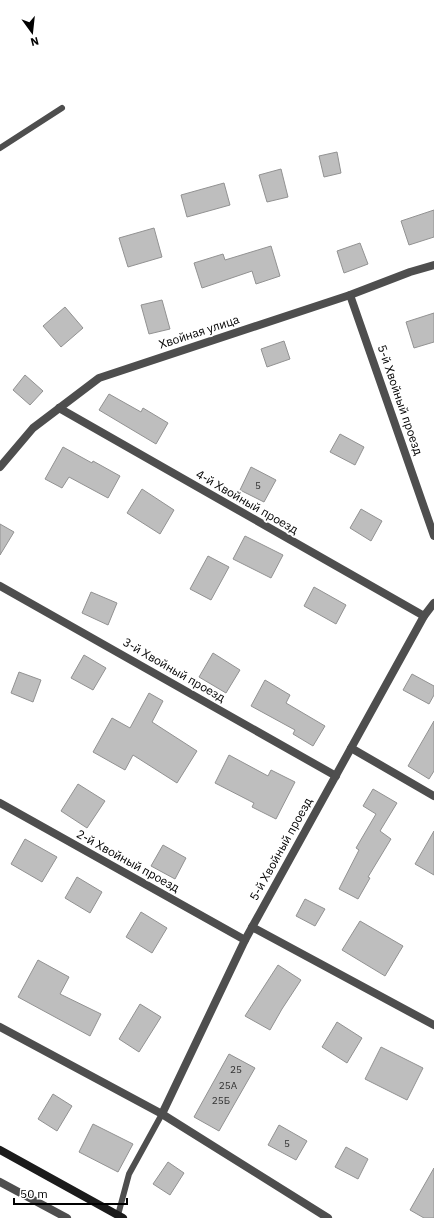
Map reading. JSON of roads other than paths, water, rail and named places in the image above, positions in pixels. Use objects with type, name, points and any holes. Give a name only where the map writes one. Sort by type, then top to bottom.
[{"type":"street","name":"Хвойная улица","points":[[0,467],[33,428],[99,378],[434,265]]},
{"type":"street","name":"5-й Хвойный проезд","points":[[350,294],[434,536]]},
{"type":"street","name":"4-й Хвойный проезд","points":[[58,408],[424,616]]},
{"type":"street","name":"3-й Хвойный проезд","points":[[0,586],[336,776]]},
{"type":"street","name":"5-й Хвойный проезд","points":[[162,1114],[245,940],[424,616],[434,603]]},
{"type":"street","points":[[351,748],[434,796]]},
{"type":"street","name":"2-й Хвойный проезд","points":[[0,803],[245,940]]},
{"type":"street","points":[[252,927],[434,1026]]},
{"type":"street","points":[[0,1027],[162,1114],[328,1218]]},
{"type":"street","points":[[0,1150],[120,1217]]},
{"type":"street","points":[[0,1182],[67,1218]]},
{"type":"lane","points":[[0,148],[62,108]]},
{"type":"lane","points":[[120,1217],[129,1174],[162,1114]]}]
